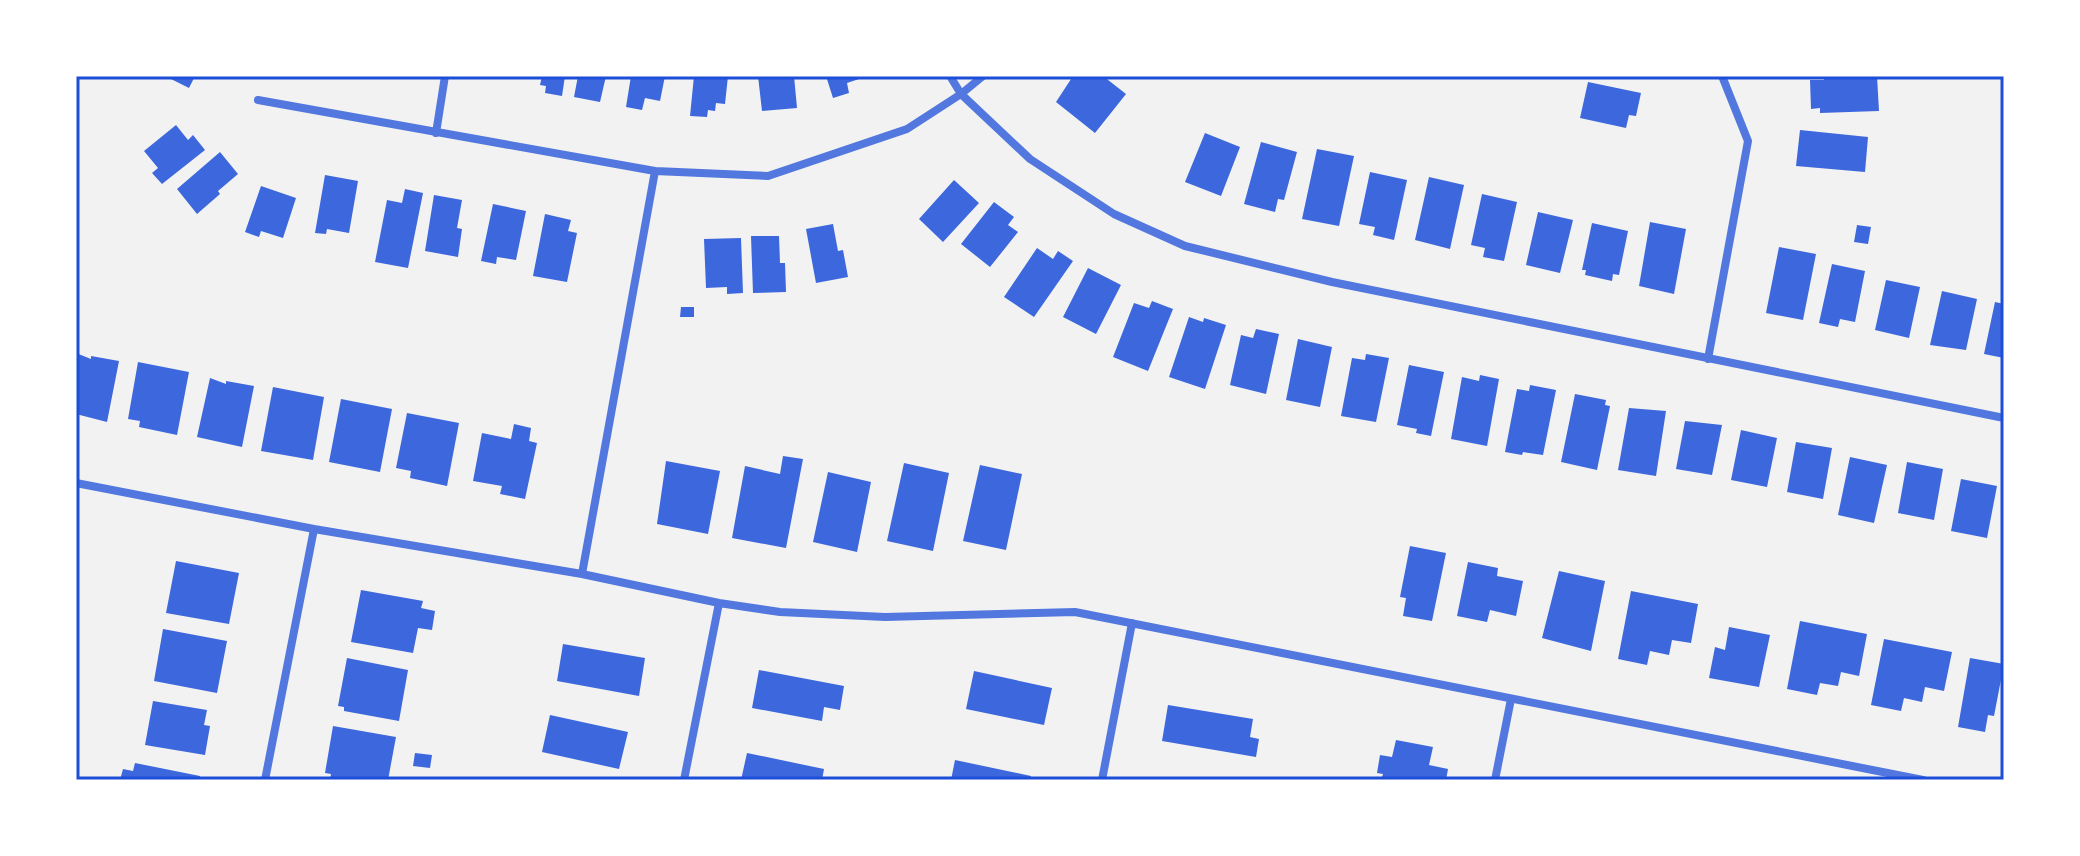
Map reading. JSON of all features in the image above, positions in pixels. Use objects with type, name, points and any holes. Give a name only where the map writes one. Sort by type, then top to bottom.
[{"type":"street","points":[[436,133],[445,76]]},
{"type":"street","points":[[950,76],[961,94],[1030,159],[1114,214],[1185,246],[1332,282],[2004,418]]},
{"type":"street","points":[[258,100],[655,171],[768,176],[907,129],[983,76]]},
{"type":"street","points":[[1708,359],[1748,141],[1722,76]]},
{"type":"street","points":[[582,574],[655,171]]},
{"type":"street","points":[[76,483],[780,612],[885,617],[1075,612],[1923,780]]},
{"type":"street","points":[[265,780],[314,529]]},
{"type":"street","points":[[684,780],[719,603]]},
{"type":"street","points":[[1102,780],[1132,623]]},
{"type":"street","points":[[1495,780],[1511,699]]},
{"type":"building","points":[[165,76],[195,76],[189,88]]},
{"type":"building","points":[[542,76],[565,76],[562,96],[545,93],[546,86],[540,85]]},
{"type":"building","points":[[578,76],[606,76],[600,102],[574,97]]},
{"type":"building","points":[[631,76],[665,76],[660,101],[645,98],[642,110],[626,107]]},
{"type":"building","points":[[694,76],[728,76],[725,104],[716,103],[715,111],[708,110],[707,117],[690,116]]},
{"type":"building","points":[[758,76],[794,76],[797,108],[762,111]]},
{"type":"building","points":[[826,76],[865,77],[847,83],[849,93],[833,98]]},
{"type":"building","points":[[1073,76],[1103,76],[1126,94],[1095,133],[1056,102]]},
{"type":"building","points":[[1824,76],[1877,76],[1879,111],[1820,113],[1820,108],[1811,109],[1810,80],[1824,80]]},
{"type":"building","points":[[1588,82],[1641,93],[1636,116],[1629,115],[1626,128],[1580,118]]},
{"type":"building","points":[[176,125],[188,140],[193,135],[205,150],[162,184],[152,173],[158,168],[144,151]]},
{"type":"building","points":[[1800,130],[1868,137],[1865,172],[1796,166]]},
{"type":"building","points":[[1205,133],[1240,147],[1221,196],[1185,182]]},
{"type":"building","points":[[1261,142],[1297,152],[1284,200],[1278,199],[1275,212],[1244,204]]},
{"type":"building","points":[[1317,149],[1354,156],[1339,226],[1302,219]]},
{"type":"building","points":[[220,152],[238,174],[197,214],[177,189]]},
{"type":"building","points":[[1370,172],[1407,180],[1394,240],[1373,235],[1375,227],[1359,224]]},
{"type":"building","points":[[325,175],[358,181],[349,233],[327,229],[326,234],[315,233]]},
{"type":"building","points":[[1429,177],[1464,185],[1450,249],[1415,240]]},
{"type":"building","points":[[954,180],[979,203],[943,242],[919,219]]},
{"type":"building","points":[[261,186],[296,198],[283,238],[261,231],[259,237],[245,232]]},
{"type":"building","points":[[405,189],[423,193],[408,268],[375,262],[387,200],[402,203]]},
{"type":"building","points":[[1482,194],[1517,202],[1504,261],[1483,257],[1485,248],[1471,245]]},
{"type":"building","points":[[434,195],[462,200],[457,228],[462,229],[458,257],[425,251]]},
{"type":"building","points":[[994,202],[1014,217],[1008,225],[1018,232],[990,267],[961,244]]},
{"type":"building","points":[[493,204],[526,211],[516,260],[497,257],[496,264],[481,261]]},
{"type":"building","points":[[1538,212],[1573,220],[1560,273],[1526,265]]},
{"type":"building","points":[[545,214],[571,220],[568,231],[577,233],[567,282],[533,276]]},
{"type":"building","points":[[1650,222],[1686,229],[1674,294],[1639,286]]},
{"type":"building","points":[[1592,223],[1628,231],[1619,275],[1613,274],[1612,281],[1585,275],[1586,270],[1582,270]]},
{"type":"building","points":[[833,224],[838,251],[843,250],[848,277],[816,283],[806,229]]},
{"type":"building","points":[[1857,225],[1871,227],[1868,244],[1854,242]]},
{"type":"building","points":[[751,236],[779,236],[780,263],[785,263],[786,292],[753,293]]},
{"type":"building","points":[[741,238],[743,293],[727,294],[727,287],[706,288],[704,239]]},
{"type":"building","points":[[1779,247],[1816,254],[1803,320],[1766,313]]},
{"type":"building","points":[[1037,248],[1053,259],[1058,251],[1073,261],[1034,317],[1004,297]]},
{"type":"building","points":[[1832,264],[1865,271],[1855,322],[1840,319],[1838,327],[1819,323]]},
{"type":"building","points":[[1088,268],[1121,285],[1096,334],[1063,317]]},
{"type":"building","points":[[1886,280],[1920,287],[1909,338],[1875,330]]},
{"type":"building","points":[[1942,291],[1977,299],[1966,350],[1930,345]]},
{"type":"building","points":[[1152,301],[1173,309],[1148,371],[1113,357],[1134,303],[1149,308]]},
{"type":"building","points":[[1995,302],[2004,304],[2004,358],[1984,354]]},
{"type":"building","points":[[681,307],[694,307],[694,317],[680,317]]},
{"type":"building","points":[[1189,317],[1226,325],[1205,389],[1169,377]]},
{"type":"building","points":[[1256,329],[1279,334],[1266,394],[1230,385],[1241,335],[1253,338]]},
{"type":"building","points":[[1298,339],[1332,347],[1320,407],[1286,400]]},
{"type":"building","points":[[76,353],[91,359],[91,356],[119,361],[107,422],[76,414]]},
{"type":"building","points":[[1366,354],[1389,358],[1376,422],[1341,416],[1352,358],[1365,360]]},
{"type":"building","points":[[138,362],[189,372],[177,435],[139,427],[140,421],[128,419]]},
{"type":"building","points":[[1409,365],[1444,372],[1431,436],[1397,425]]},
{"type":"building","points":[[1480,375],[1499,379],[1487,446],[1451,439],[1462,377],[1479,381]]},
{"type":"building","points":[[210,378],[226,384],[226,381],[254,386],[242,447],[197,437]]},
{"type":"building","points":[[1530,385],[1556,390],[1543,455],[1505,452],[1517,389],[1529,391]]},
{"type":"building","points":[[273,387],[324,397],[313,460],[261,451]]},
{"type":"building","points":[[1575,394],[1606,400],[1605,405],[1610,406],[1597,470],[1561,462]]},
{"type":"building","points":[[341,399],[392,409],[380,472],[329,462]]},
{"type":"building","points":[[1629,408],[1666,411],[1656,476],[1618,470]]},
{"type":"building","points":[[407,413],[459,423],[447,486],[410,478],[411,471],[396,468]]},
{"type":"building","points":[[1685,421],[1722,425],[1712,475],[1676,469]]},
{"type":"building","points":[[514,424],[531,428],[529,441],[537,443],[525,499],[500,494],[502,486],[473,481],[482,433],[511,439]]},
{"type":"building","points":[[1741,430],[1777,438],[1767,487],[1731,480]]},
{"type":"building","points":[[1796,442],[1832,448],[1823,499],[1787,492]]},
{"type":"building","points":[[783,456],[803,459],[786,548],[732,538],[745,466],[780,474]]},
{"type":"building","points":[[1850,457],[1887,465],[1874,523],[1838,515]]},
{"type":"building","points":[[666,461],[720,471],[708,534],[657,524]]},
{"type":"building","points":[[1907,462],[1943,469],[1934,520],[1898,513]]},
{"type":"building","points":[[904,463],[949,473],[933,551],[887,541]]},
{"type":"building","points":[[980,465],[1022,474],[1006,550],[963,541]]},
{"type":"building","points":[[828,472],[871,482],[857,552],[813,542]]},
{"type":"building","points":[[1961,479],[1997,486],[1987,538],[1951,531]]},
{"type":"building","points":[[1410,546],[1446,553],[1432,621],[1403,616],[1406,598],[1400,597]]},
{"type":"building","points":[[176,561],[239,573],[229,624],[166,613]]},
{"type":"building","points":[[1468,562],[1498,568],[1497,576],[1523,581],[1516,616],[1490,610],[1487,622],[1457,616]]},
{"type":"building","points":[[1559,571],[1605,581],[1591,651],[1542,638]]},
{"type":"building","points":[[361,590],[423,601],[421,608],[435,611],[432,630],[418,628],[413,653],[351,642]]},
{"type":"building","points":[[1631,591],[1698,604],[1691,643],[1672,640],[1669,655],[1650,651],[1647,665],[1618,659]]},
{"type":"building","points":[[1800,621],[1867,634],[1859,676],[1841,672],[1838,686],[1820,683],[1817,695],[1787,689]]},
{"type":"building","points":[[1729,627],[1770,635],[1759,687],[1709,678],[1715,647],[1725,650]]},
{"type":"building","points":[[163,629],[227,641],[217,693],[154,681]]},
{"type":"building","points":[[1884,639],[1952,652],[1944,691],[1925,687],[1922,702],[1904,698],[1901,711],[1871,705]]},
{"type":"building","points":[[563,644],[645,658],[639,696],[557,681]]},
{"type":"building","points":[[347,658],[408,670],[399,721],[344,711],[344,707],[338,706]]},
{"type":"building","points":[[1970,658],[2004,664],[1994,716],[1988,715],[1985,732],[1958,727]]},
{"type":"building","points":[[759,670],[844,686],[840,710],[824,707],[822,721],[752,708]]},
{"type":"building","points":[[974,671],[1052,688],[1044,725],[966,709]]},
{"type":"building","points":[[153,701],[207,710],[204,725],[210,726],[205,755],[145,745]]},
{"type":"building","points":[[1168,705],[1253,719],[1250,737],[1259,739],[1256,757],[1162,741]]},
{"type":"building","points":[[550,715],[628,732],[619,769],[542,752]]},
{"type":"building","points":[[333,726],[396,737],[388,780],[330,779],[331,774],[325,773]]},
{"type":"building","points":[[1396,740],[1433,747],[1429,765],[1448,769],[1446,780],[1381,780],[1383,774],[1377,773],[1380,755],[1392,757]]},
{"type":"building","points":[[415,753],[432,755],[430,768],[413,766]]},
{"type":"building","points":[[747,753],[824,769],[822,780],[741,780]]},
{"type":"building","points":[[955,760],[1031,776],[1030,780],[951,780]]},
{"type":"building","points":[[135,763],[200,776],[199,780],[120,780],[123,769],[133,771]]}]
